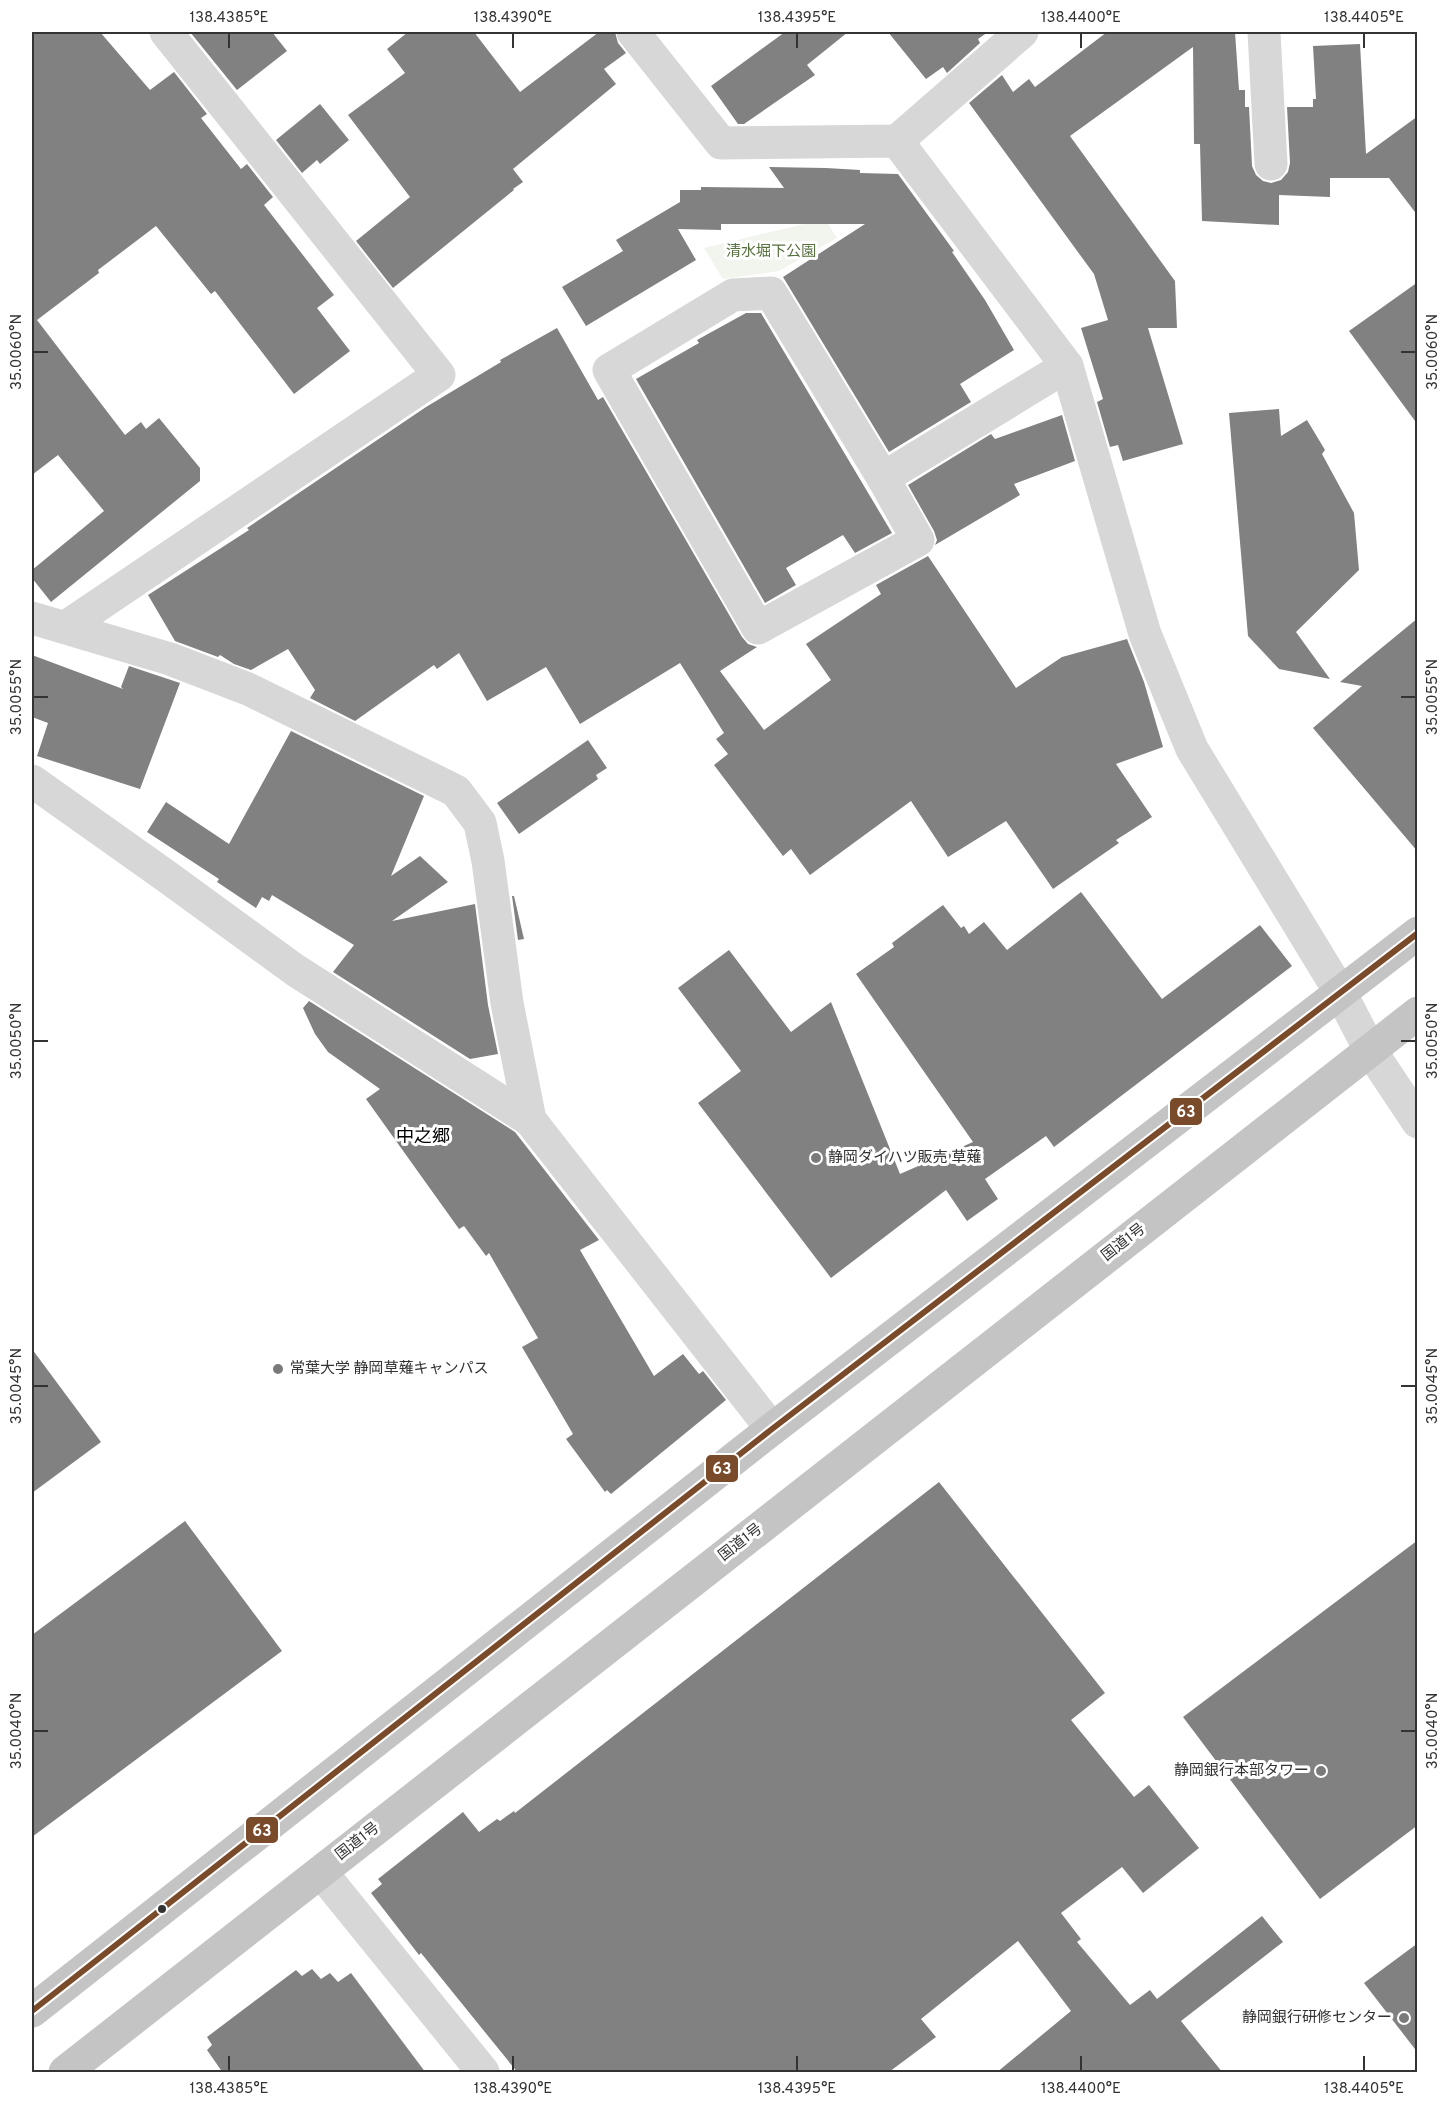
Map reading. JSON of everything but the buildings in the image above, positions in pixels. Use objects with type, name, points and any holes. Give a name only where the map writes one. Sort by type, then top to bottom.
[{"type":"highway","points":[[32,2011],[772,1429],[1418,933]]},
{"type":"highway","name":"国道1号","points":[[65,2073],[1418,1013]]},
{"type":"street","points":[[66,627],[439,375],[166,32]]},
{"type":"street","points":[[633,32],[721,143],[897,141],[1022,32]]},
{"type":"street","points":[[1264,32],[1271,164]]},
{"type":"street","points":[[897,141],[1068,366],[1145,634],[1192,749],[1340,992],[1370,1050],[1418,1122]]},
{"type":"street","points":[[771,292],[883,478],[918,540],[758,628],[609,370],[733,295],[771,292]]},
{"type":"street","points":[[883,478],[1068,366]]},
{"type":"street","points":[[32,618],[170,659],[248,689],[456,791],[480,824],[488,861],[507,1003],[530,1120]]},
{"type":"street","points":[[32,781],[295,970],[530,1120],[772,1429]]},
{"type":"street","points":[[321,1872],[483,2073]]},
{"type":"green space","name":"清水堀下公園","points":[[825,219],[837,238],[779,271],[723,279],[704,248]]},
{"type":"transit line","name":"63","points":[[32,2011],[772,1429],[1418,933]]},
{"type":"place","name":"静岡ダイハツ販売 草薙","points":[[816,1158]]},
{"type":"place","name":"常葉大学 静岡草薙キャンパス","points":[[278,1369]]},
{"type":"place","name":"静岡銀行本部タワー","points":[[1321,1771]]},
{"type":"place","name":"静岡銀行研修センター","points":[[1404,2018]]},
{"type":"district","name":"中之郷","points":[[423,1137]]}]
